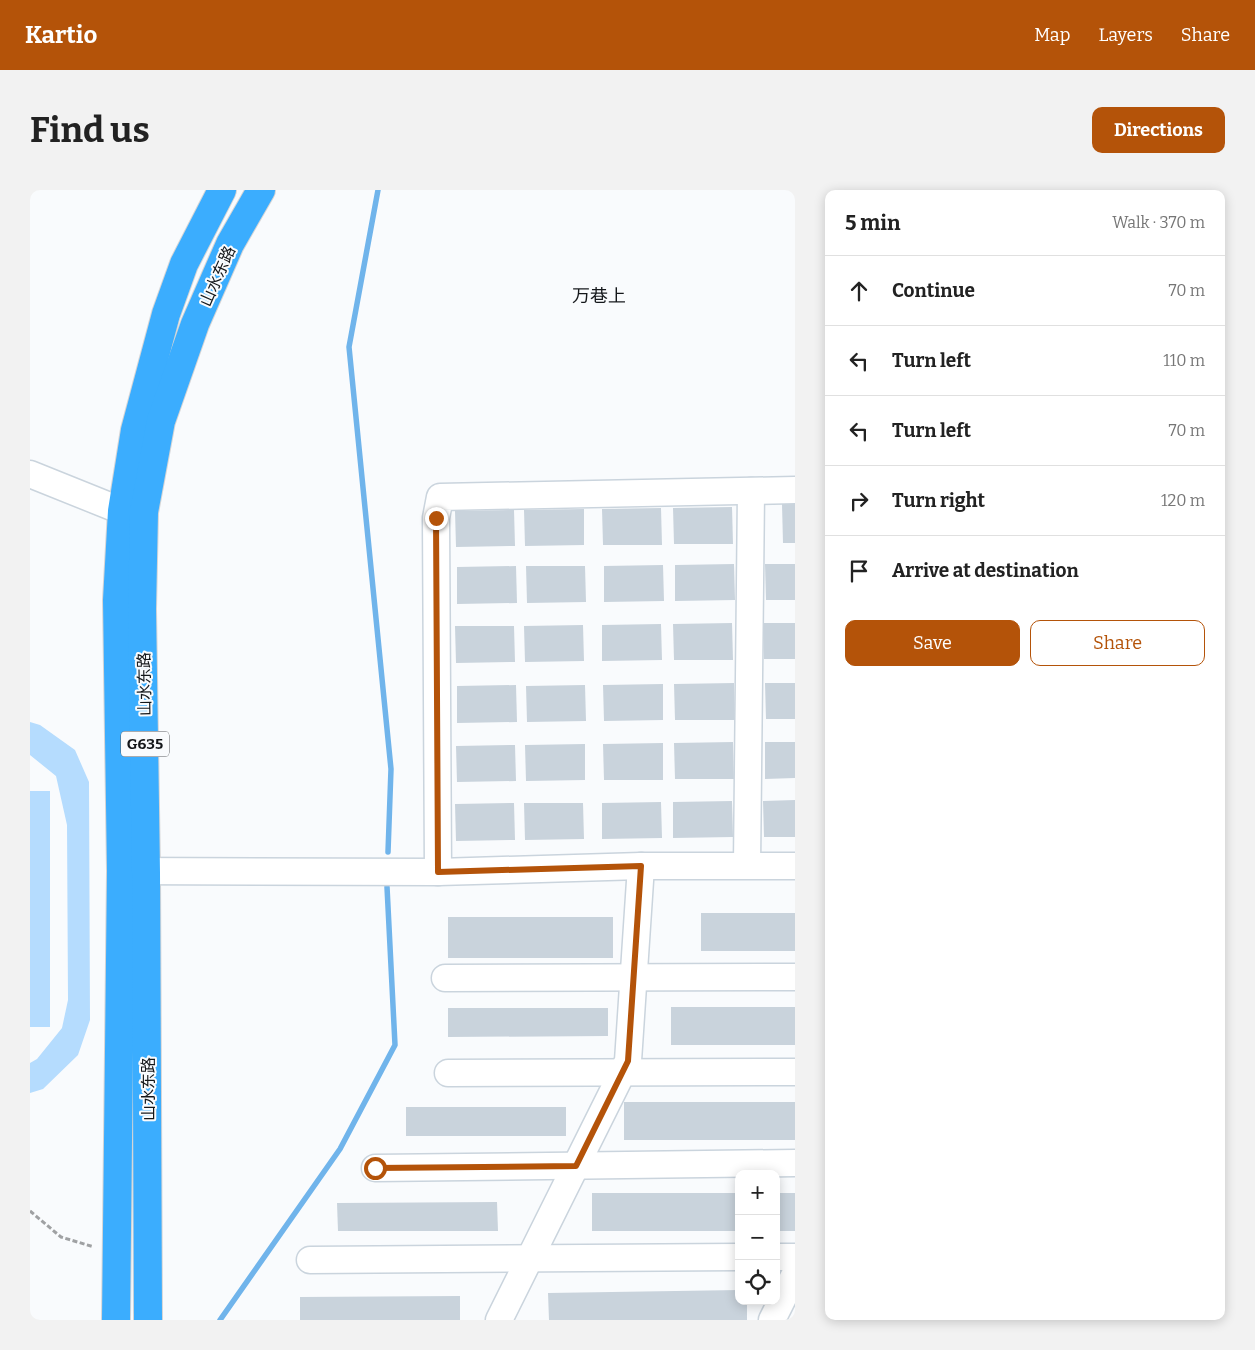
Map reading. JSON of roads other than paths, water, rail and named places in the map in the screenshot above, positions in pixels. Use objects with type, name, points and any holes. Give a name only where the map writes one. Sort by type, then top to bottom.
[{"type":"highway","name":"山水东路","points":[[116,1320],[117,1248],[134,871],[142,609],[133,511],[135,430],[166,314],[184,264],[222,190]]},
{"type":"highway","name":"山水东路","points":[[133,511],[161,421],[195,324],[230,244],[261,190]]},
{"type":"highway","name":"山水东路","points":[[134,871],[148,1320]]},
{"type":"street","points":[[30,474],[133,511]]},
{"type":"street","points":[[438,872],[436,518],[440,497],[795,490]]},
{"type":"street","points":[[747,865],[751,491]]},
{"type":"street","points":[[134,871],[438,872],[641,866],[795,866]]},
{"type":"street","points":[[499,1320],[628,1061],[641,866]]},
{"type":"street","points":[[445,978],[795,977]]},
{"type":"street","points":[[448,1072],[795,1072]]},
{"type":"street","points":[[375,1168],[795,1163]]},
{"type":"street","points":[[310,1260],[735,1257]]},
{"type":"street","points":[[780,1257],[795,1257]]},
{"type":"street","points":[[772,1320],[795,1274]]},
{"type":"waterway","points":[[378,190],[349,347],[391,769],[388,852]]},
{"type":"waterway","points":[[220,1320],[340,1149],[395,1045],[387,887]]},
{"type":"district","name":"万巷上","points":[[599,296]]}]
